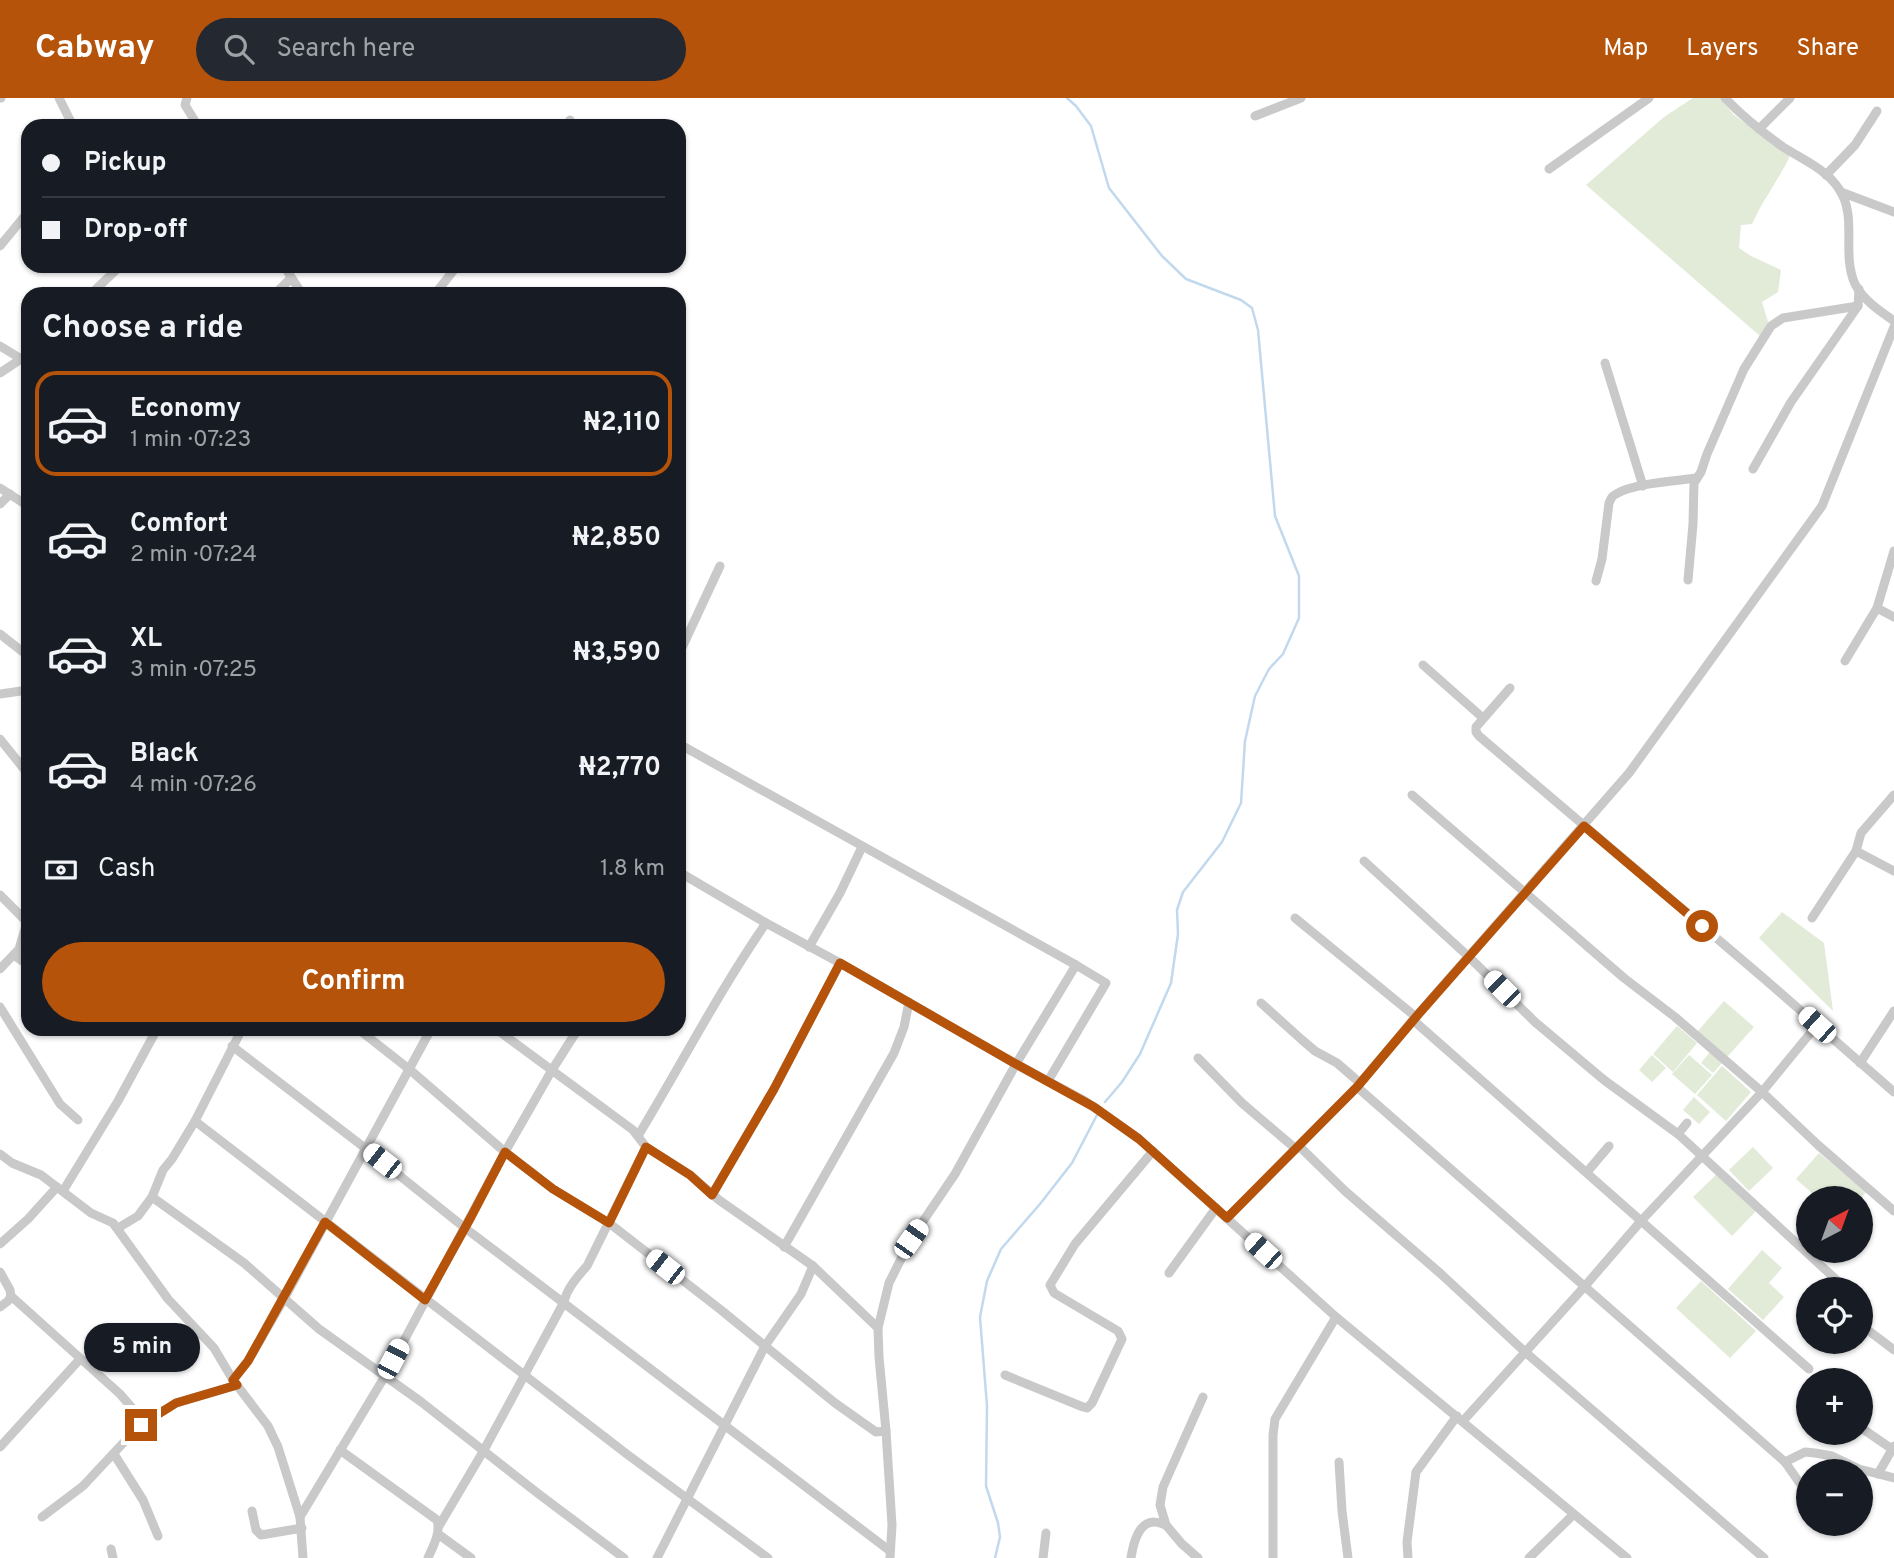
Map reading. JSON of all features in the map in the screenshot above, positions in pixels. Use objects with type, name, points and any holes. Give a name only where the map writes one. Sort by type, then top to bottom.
[{"type":"street","points":[[59,98],[70,119]]},
{"type":"street","points":[[1255,116],[1301,98]]},
{"type":"street","points":[[1549,169],[1649,98]]},
{"type":"street","points":[[1725,98],[1759,129],[1832,178],[1849,211],[1849,262],[1856,284],[1871,304],[1894,321]]},
{"type":"street","points":[[1759,129],[1790,98]]},
{"type":"street","points":[[184,100],[194,119]]},
{"type":"street","points":[[1826,175],[1855,145],[1877,111]]},
{"type":"street","points":[[1841,192],[1894,212]]},
{"type":"street","points":[[0,246],[21,220]]},
{"type":"street","points":[[98,287],[113,273]]},
{"type":"street","points":[[288,273],[297,287]]},
{"type":"street","points":[[440,287],[452,273]]},
{"type":"street","points":[[282,287],[291,278]]},
{"type":"street","points":[[1753,469],[1791,402],[1858,306],[1859,289]]},
{"type":"street","points":[[1688,580],[1693,488],[1744,369],[1771,326],[1783,318],[1858,306]]},
{"type":"street","points":[[1227,1218],[1359,1085],[1629,773],[1822,506],[1894,327]]},
{"type":"street","points":[[0,346],[21,358]]},
{"type":"street","points":[[0,373],[21,362]]},
{"type":"street","points":[[1605,363],[1643,486]]},
{"type":"street","points":[[1595,581],[1602,559],[1609,503],[1613,496],[1643,486],[1697,478]]},
{"type":"street","points":[[0,488],[21,501]]},
{"type":"street","points":[[0,504],[10,494]]},
{"type":"street","points":[[1844,661],[1877,608],[1894,551]]},
{"type":"street","points":[[686,639],[720,566]]},
{"type":"street","points":[[1877,608],[1894,617]]},
{"type":"street","points":[[0,634],[21,650]]},
{"type":"street","points":[[1423,665],[1483,718]]},
{"type":"street","points":[[1510,688],[1476,727],[1479,736],[1894,1092]]},
{"type":"street","points":[[0,694],[21,691]]},
{"type":"street","points":[[0,739],[21,765]]},
{"type":"street","points":[[686,748],[1106,983],[1048,1081]]},
{"type":"street","points":[[1412,795],[1624,978],[1675,1017],[1762,1092],[1894,1211]]},
{"type":"street","points":[[1812,918],[1856,851],[1861,833],[1894,795]]},
{"type":"street","points":[[809,947],[840,893],[862,847]]},
{"type":"street","points":[[1856,851],[1894,871]]},
{"type":"street","points":[[1364,861],[1535,1022],[1604,1080],[1678,1134],[1833,1277]]},
{"type":"street","points":[[686,876],[1094,1107],[1139,1139],[1336,1317],[1627,1558]]},
{"type":"street","points":[[0,895],[21,914]]},
{"type":"street","points":[[1295,918],[1415,1018],[1808,1368]]},
{"type":"street","points":[[638,1136],[674,1078],[708,1015],[766,923]]},
{"type":"street","points":[[0,969],[19,949],[21,943]]},
{"type":"street","points":[[14,955],[21,960]]},
{"type":"street","points":[[712,1195],[774,1089],[840,963]]},
{"type":"street","points":[[890,1554],[892,1525],[878,1328],[889,1283],[911,1239],[950,1182],[1016,1064],[1076,965]]},
{"type":"street","points":[[784,1247],[894,1053],[904,1027],[909,1002]]},
{"type":"street","points":[[1261,1003],[1301,1040],[1337,1063],[1785,1462],[1796,1477]]},
{"type":"street","points":[[0,1007],[60,1104],[78,1120]]},
{"type":"street","points":[[1860,1063],[1894,1010]]},
{"type":"street","points":[[1409,1558],[1407,1542],[1416,1472],[1460,1418],[1525,1352],[1641,1221],[1762,1092],[1817,1025]]},
{"type":"street","points":[[0,1244],[60,1189],[118,1101],[153,1036]]},
{"type":"street","points":[[118,1228],[138,1216],[152,1197],[163,1170],[195,1121],[238,1036]]},
{"type":"street","points":[[367,1036],[553,1189],[609,1223],[835,1403],[876,1432],[886,1431]]},
{"type":"street","points":[[42,1517],[83,1486],[141,1425],[176,1403],[235,1382],[284,1299],[427,1036]]},
{"type":"street","points":[[506,1036],[633,1130],[646,1147],[690,1175],[712,1195],[813,1266],[878,1328]]},
{"type":"street","points":[[300,1517],[384,1376],[505,1152],[574,1036]]},
{"type":"street","points":[[232,1046],[890,1554]]},
{"type":"street","points":[[1198,1058],[1242,1103],[1297,1147],[1525,1352],[1764,1558]]},
{"type":"street","points":[[195,1121],[628,1455],[768,1558]]},
{"type":"street","points":[[1678,1134],[1686,1124]]},
{"type":"street","points":[[1587,1172],[1609,1146]]},
{"type":"street","points":[[428,1558],[438,1530],[525,1375],[566,1295],[587,1266],[646,1147]]},
{"type":"street","points":[[1005,1375],[1083,1407],[1087,1408],[1092,1403],[1122,1339],[1118,1331],[1054,1293],[1050,1285],[1075,1244],[1153,1152]]},
{"type":"street","points":[[0,1154],[12,1163],[41,1175],[91,1213],[113,1223],[168,1299],[214,1348],[268,1426],[278,1447],[300,1517],[303,1558]]},
{"type":"street","points":[[152,1197],[244,1263],[318,1329],[484,1450],[540,1496],[624,1558]]},
{"type":"street","points":[[1169,1273],[1216,1208]]},
{"type":"street","points":[[657,1558],[765,1346],[801,1294],[813,1266]]},
{"type":"street","points":[[0,1272],[11,1296],[120,1394],[141,1425]]},
{"type":"street","points":[[0,1307],[11,1296]]},
{"type":"street","points":[[1273,1558],[1275,1419],[1336,1317]]},
{"type":"street","points":[[1873,1334],[1894,1350]]},
{"type":"street","points":[[0,1447],[80,1359]]},
{"type":"street","points":[[1198,1558],[1166,1525],[1160,1505],[1163,1487],[1203,1397]]},
{"type":"street","points":[[1873,1435],[1893,1448],[1878,1474]]},
{"type":"street","points":[[341,1450],[433,1515],[437,1520],[438,1530],[471,1558]]},
{"type":"street","points":[[1785,1462],[1805,1452],[1815,1453],[1832,1456],[1859,1469],[1894,1478]]},
{"type":"street","points":[[114,1454],[143,1500],[158,1536]]},
{"type":"street","points":[[1339,1462],[1348,1558]]},
{"type":"street","points":[[252,1511],[256,1531],[261,1535],[302,1528]]},
{"type":"street","points":[[1529,1558],[1573,1515]]},
{"type":"street","points":[[1131,1558],[1133,1544],[1146,1524],[1153,1522],[1166,1525]]},
{"type":"street","points":[[1043,1558],[1046,1533]]},
{"type":"green space","points":[[1693,98],[1720,98],[1734,115],[1790,156],[1752,224],[1741,225],[1739,248],[1781,270],[1778,292],[1762,302],[1768,322],[1760,336],[1586,185],[1664,117]]},
{"type":"green space","points":[[1782,912],[1824,943],[1833,1011],[1759,938]]},
{"type":"green space","points":[[1724,1001],[1754,1027],[1727,1057],[1698,1031]]},
{"type":"green space","points":[[1677,1026],[1697,1043],[1673,1072],[1653,1054]]},
{"type":"green space","points":[[1710,1052],[1722,1063],[1713,1073],[1701,1063]]},
{"type":"green space","points":[[1652,1055],[1666,1068],[1652,1082],[1639,1070]]},
{"type":"green space","points":[[1689,1055],[1712,1075],[1695,1094],[1672,1074]]},
{"type":"green space","points":[[1722,1066],[1751,1092],[1726,1121],[1697,1095]]},
{"type":"green space","points":[[1694,1097],[1710,1112],[1699,1124],[1683,1110]]},
{"type":"green space","points":[[1753,1147],[1773,1168],[1749,1191],[1729,1170]]},
{"type":"green space","points":[[1819,1153],[1859,1186],[1804,1186],[1796,1179]]},
{"type":"green space","points":[[1718,1173],[1756,1211],[1732,1236],[1693,1197]]},
{"type":"green space","points":[[1762,1250],[1782,1268],[1769,1283],[1784,1297],[1763,1320],[1728,1289]]},
{"type":"green space","points":[[1701,1281],[1756,1331],[1730,1358],[1676,1308]]},
{"type":"waterway","points":[[1067,98],[1091,126],[1109,188],[1162,256],[1186,279],[1241,300],[1252,308],[1258,330],[1275,516],[1299,576],[1299,618],[1283,654],[1269,669],[1255,696],[1245,741],[1241,803],[1222,842],[1183,892],[1177,910],[1178,934],[1171,983],[1140,1054],[1105,1102]]},
{"type":"waterway","points":[[995,1558],[1000,1537],[986,1486],[987,1406],[980,1317],[987,1281],[1001,1249],[1072,1163],[1097,1115]]},
{"type":"route","points":[[141,1425],[176,1403],[237,1385],[233,1380],[248,1361],[325,1222],[425,1300],[505,1152],[553,1189],[609,1223],[646,1147],[690,1175],[712,1195],[774,1089],[840,963],[1094,1107],[1139,1139],[1227,1218],[1357,1087],[1584,826],[1702,926]]}]
